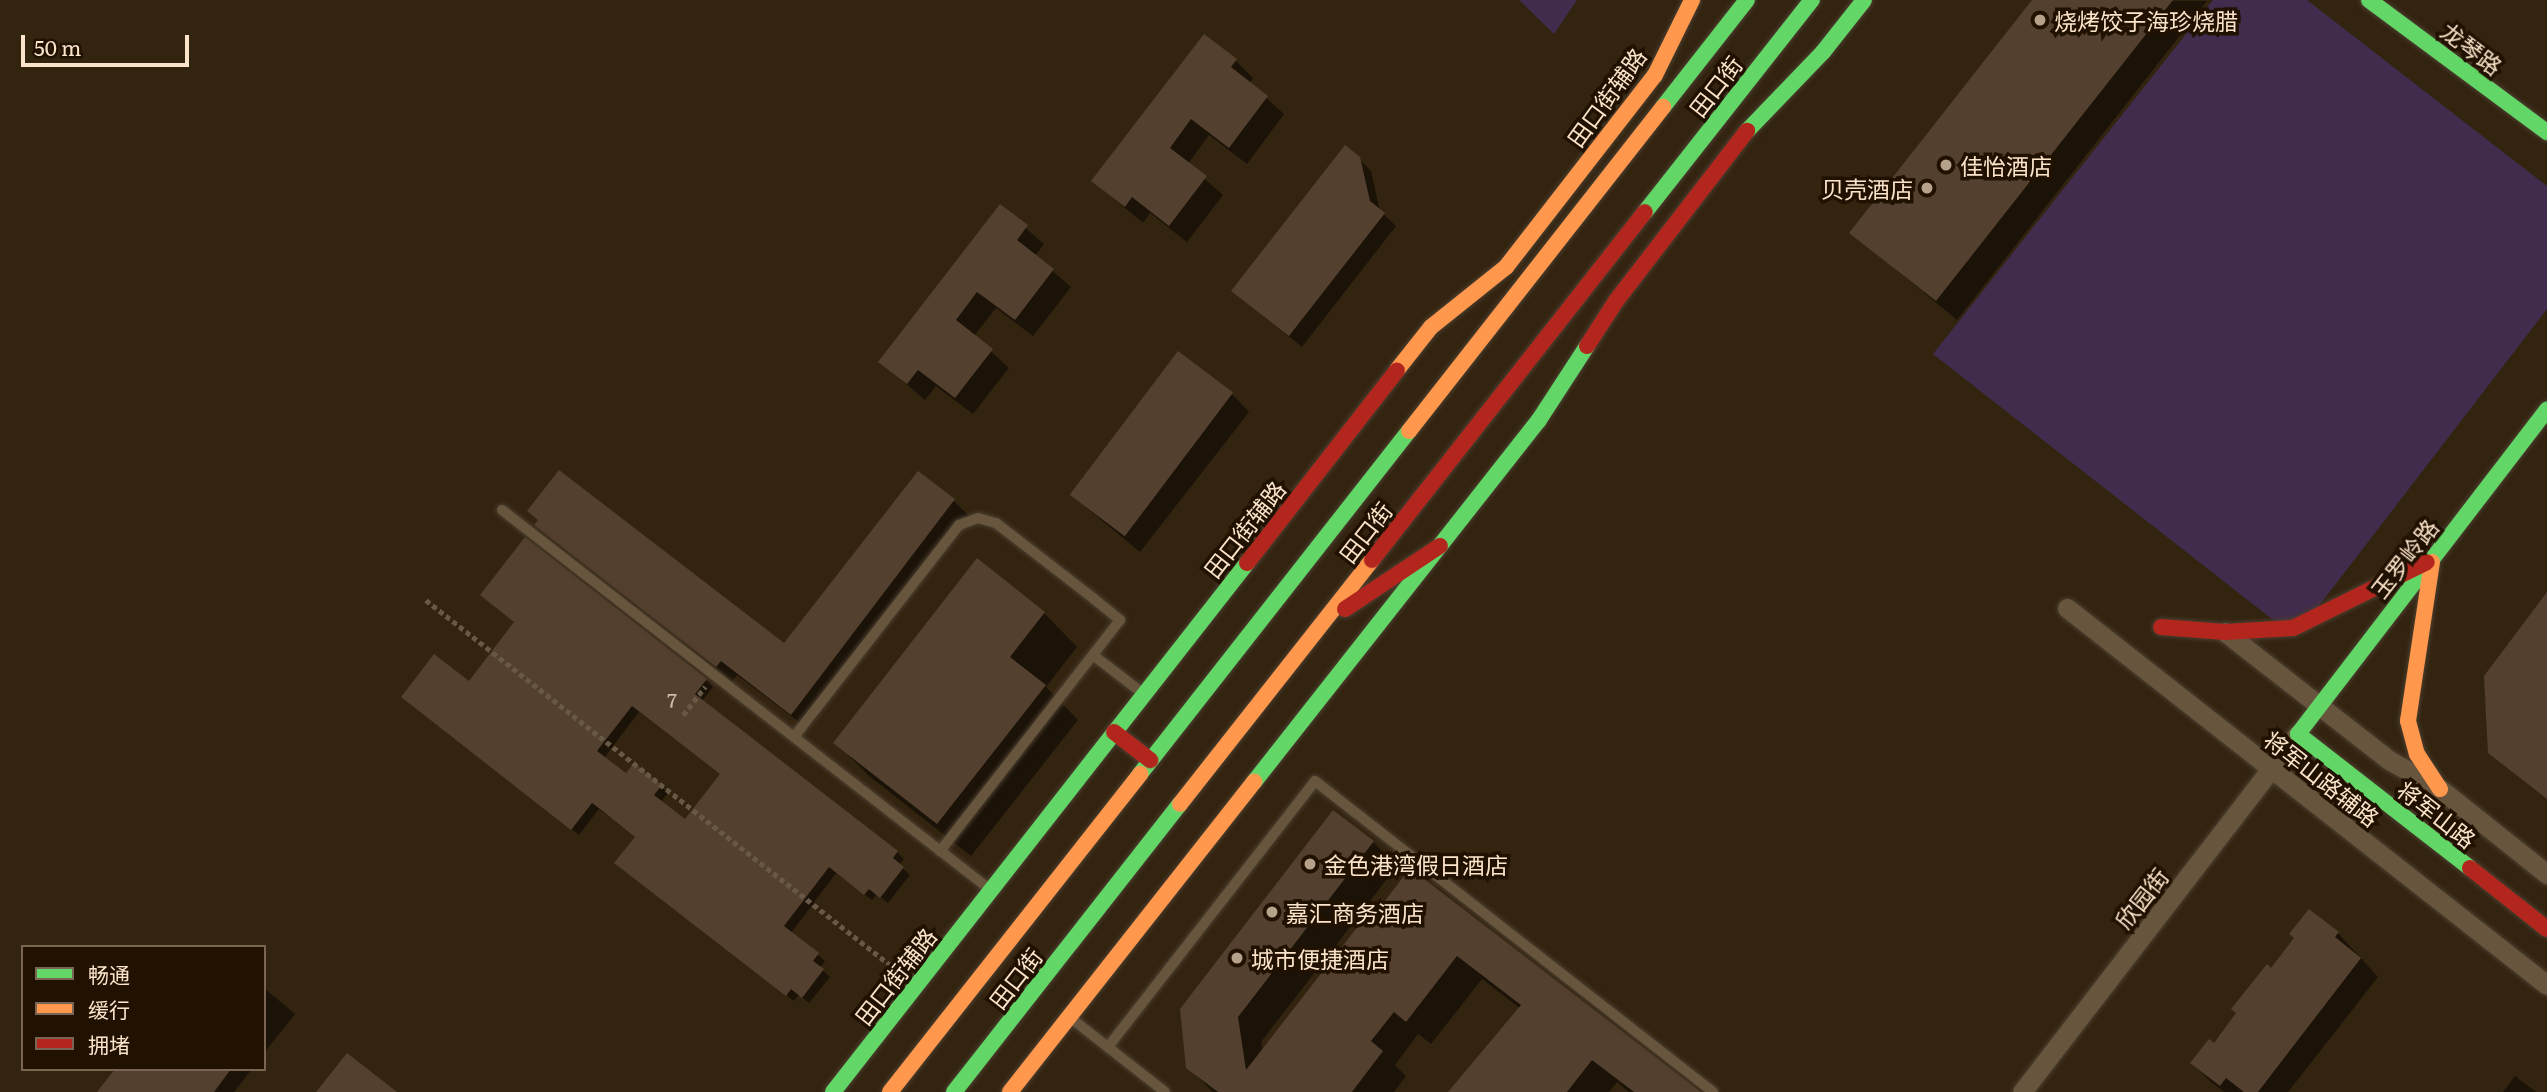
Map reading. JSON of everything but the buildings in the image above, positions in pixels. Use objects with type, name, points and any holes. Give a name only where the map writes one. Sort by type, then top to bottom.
[{"type":"street","name":"田口街辅路","points":[[833,1092],[1431,327],[1506,267],[1655,75],[1692,0]]},
{"type":"street","name":"田口街","points":[[890,1092],[1747,0]]},
{"type":"street","name":"田口街","points":[[954,1092],[1812,0]]},
{"type":"street","points":[[1010,1092],[1539,420],[1616,301],[1742,137],[1823,52],[1864,0]]},
{"type":"street","name":"龙琴路","points":[[2369,0],[2547,132]]},
{"type":"street","name":"玉罗岭路","points":[[2298,734],[2547,410]]},
{"type":"street","points":[[1320,625],[1440,546]]},
{"type":"street","points":[[2161,626],[2225,632],[2293,628],[2432,559]]},
{"type":"street","points":[[2432,559],[2407,721],[2417,754],[2440,789]]},
{"type":"street","name":"将军山路辅路","points":[[2067,608],[2547,985]]},
{"type":"street","points":[[2225,632],[2389,760],[2440,789],[2547,874]]},
{"type":"street","points":[[1114,732],[1150,760]]},
{"type":"street","name":"欣园街","points":[[2022,1092],[2298,734]]},
{"type":"street","name":"将军山路","points":[[2298,734],[2547,929]]},
{"type":"lane","points":[[502,510],[990,890]]},
{"type":"lane","points":[[794,737],[959,525],[978,518],[996,523],[1120,620],[940,851]]},
{"type":"lane","points":[[1093,655],[1144,694]]},
{"type":"lane","points":[[1108,1047],[1315,781],[1713,1092]]},
{"type":"lane","points":[[1069,1017],[1165,1092]]},
{"type":"path","points":[[426,600],[916,985]]},
{"type":"path","points":[[683,715],[714,675]]},
{"type":"shaded area","points":[[1519,0],[1577,0],[1554,34]]},
{"type":"shaded area","points":[[2213,0],[2307,0],[2547,186],[2547,309],[2295,637],[1933,354]]},
{"type":"traffic: fast","points":[[1663,107],[1747,0]]},
{"type":"traffic: fast","points":[[1645,212],[1812,0]]},
{"type":"traffic: fast","points":[[1747,131],[1823,52],[1864,0]]},
{"type":"traffic: fast","points":[[2369,0],[2547,132]]},
{"type":"traffic: fast","points":[[1254,782],[1539,420],[1587,346]]},
{"type":"traffic: fast","points":[[2470,868],[2298,734],[2547,410]]},
{"type":"traffic: fast","points":[[1140,774],[1409,431]]},
{"type":"traffic: fast","points":[[833,1092],[1247,563]]},
{"type":"traffic: fast","points":[[954,1092],[1180,804]]},
{"type":"traffic: slow","points":[[1397,370],[1431,327],[1506,267],[1655,75],[1692,0]]},
{"type":"traffic: slow","points":[[1409,431],[1663,107]]},
{"type":"traffic: slow","points":[[1180,804],[1372,560]]},
{"type":"traffic: slow","points":[[2432,562],[2408,721],[2417,754],[2440,789]]},
{"type":"traffic: slow","points":[[890,1092],[1140,774]]},
{"type":"traffic: slow","points":[[1010,1092],[1254,782]]},
{"type":"traffic: jam","points":[[1587,346],[1616,301],[1747,131]]},
{"type":"traffic: jam","points":[[1372,560],[1645,212]]},
{"type":"traffic: jam","points":[[1247,563],[1397,370]]},
{"type":"traffic: jam","points":[[1345,609],[1440,546]]},
{"type":"traffic: jam","points":[[2161,627],[2225,632],[2293,628],[2427,562]]},
{"type":"traffic: jam","points":[[1114,732],[1150,760]]},
{"type":"traffic: jam","points":[[2470,868],[2547,929]]},
{"type":"place","name":"烧烤饺子海珍烧腊","points":[[2040,20]]},
{"type":"place","name":"佳怡酒店","points":[[1946,165]]},
{"type":"place","name":"贝壳酒店","points":[[1927,188]]},
{"type":"place","name":"金色港湾假日酒店","points":[[1310,864]]},
{"type":"place","name":"嘉汇商务酒店","points":[[1272,912]]},
{"type":"place","name":"城市便捷酒店","points":[[1237,958]]}]
